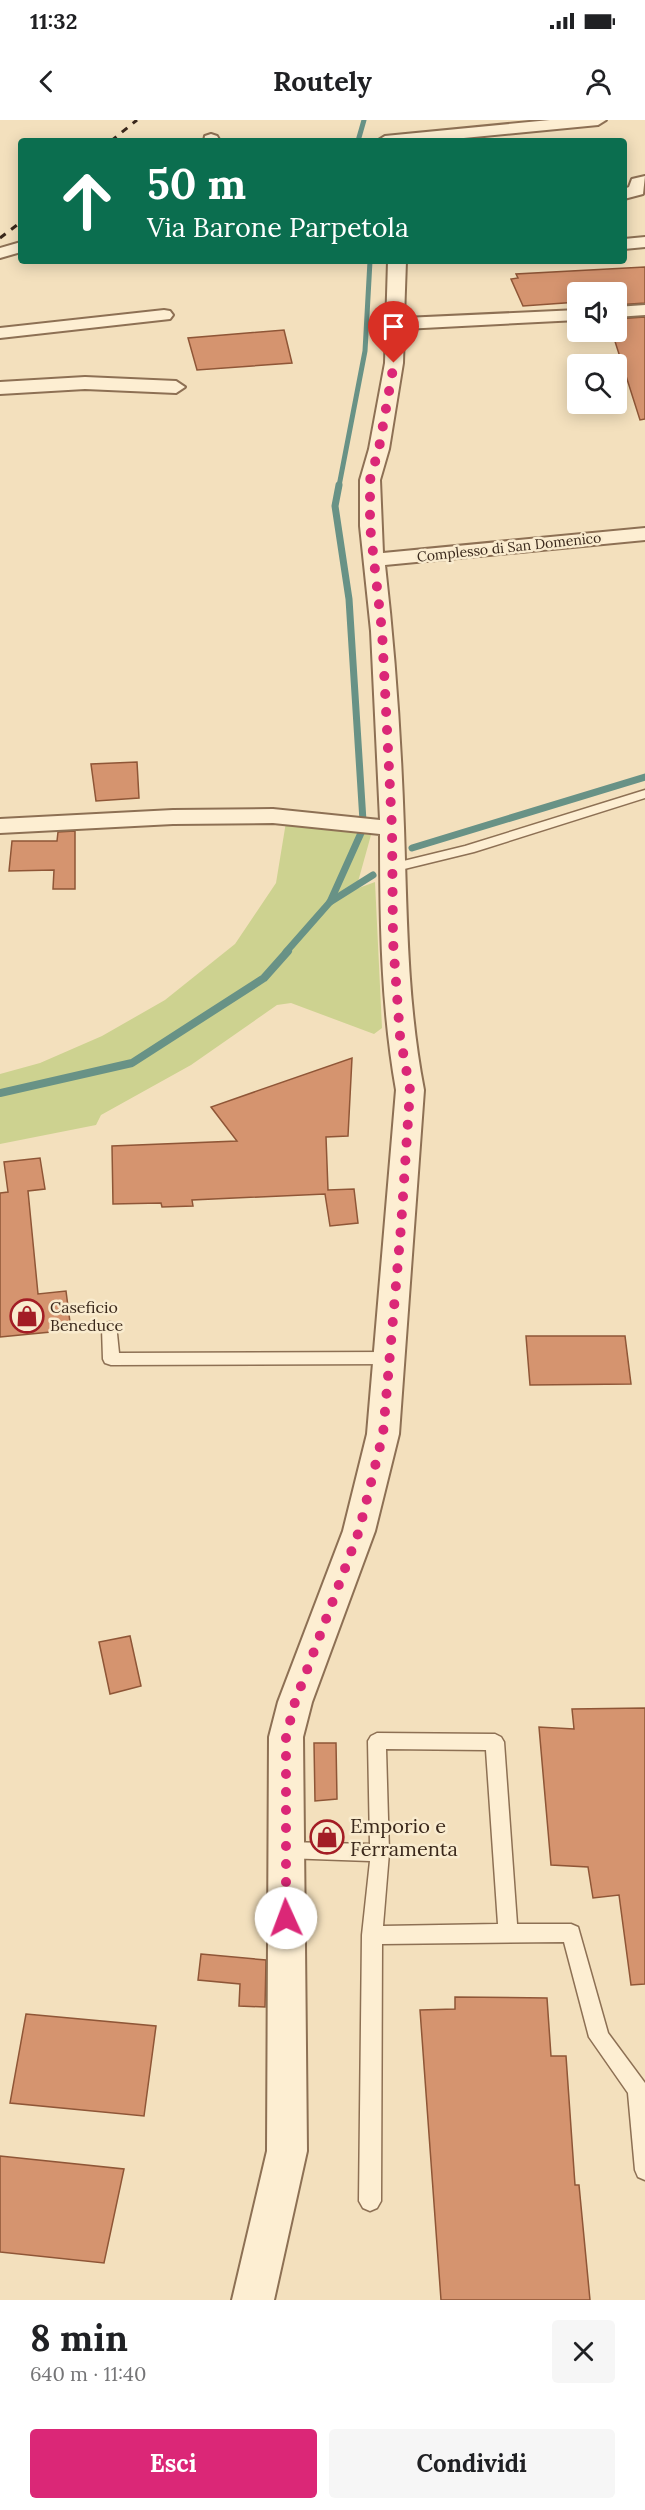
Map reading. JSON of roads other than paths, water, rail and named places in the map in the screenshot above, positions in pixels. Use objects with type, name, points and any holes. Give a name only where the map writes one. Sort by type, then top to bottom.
[{"type":"street","points":[[385,136],[598,120]]},
{"type":"street","points":[[627,193],[637,190],[638,182],[645,181]]},
{"type":"street","points":[[627,244],[645,242]]},
{"type":"street","points":[[0,253],[18,248]]},
{"type":"street","points":[[253,2300],[287,2151],[288,1987],[284,1850],[286,1737],[295,1702],[359,1531],[383,1434],[410,1090],[400,1036],[393,941],[392,828],[382,631],[370,526],[370,480],[379,448],[391,383],[400,264]]},
{"type":"street","points":[[627,311],[645,310]]},
{"type":"street","points":[[0,333],[164,315]]},
{"type":"street","points":[[396,324],[567,316]]},
{"type":"street","points":[[0,388],[85,383],[176,387]]},
{"type":"street","name":"Complesso di San Domenico","points":[[374,560],[645,534]]},
{"type":"street","points":[[0,826],[173,817],[273,816],[392,828]]},
{"type":"lane","points":[[392,868],[469,849],[645,794]]},
{"type":"lane","points":[[110,1328],[111,1359],[389,1358]]},
{"type":"lane","points":[[370,2200],[372,1935],[380,1853],[377,1741],[495,1742],[508,1933]]},
{"type":"lane","points":[[284,1850],[380,1853]]},
{"type":"lane","points":[[372,1935],[571,1933],[599,2037],[642,2090],[645,2170]]},
{"type":"waterway","points":[[359,138],[364,120]]},
{"type":"waterway","points":[[339,486],[365,351],[370,264]]},
{"type":"waterway","points":[[339,485],[335,506],[349,599],[363,821]]},
{"type":"waterway","points":[[412,848],[645,777]]},
{"type":"waterway","points":[[330,902],[361,833]]},
{"type":"waterway","points":[[330,902],[373,875]]},
{"type":"waterway","points":[[286,952],[330,902]]},
{"type":"waterway","points":[[0,1093],[132,1063],[264,978],[288,951]]},
{"type":"railway","points":[[115,138],[137,120]]},
{"type":"railway","points":[[0,238],[18,224]]},
{"type":"place","name":"Caseficio Beneduce","points":[[27,1316]]},
{"type":"place","name":"Emporio e Ferramenta","points":[[327,1837]]}]
